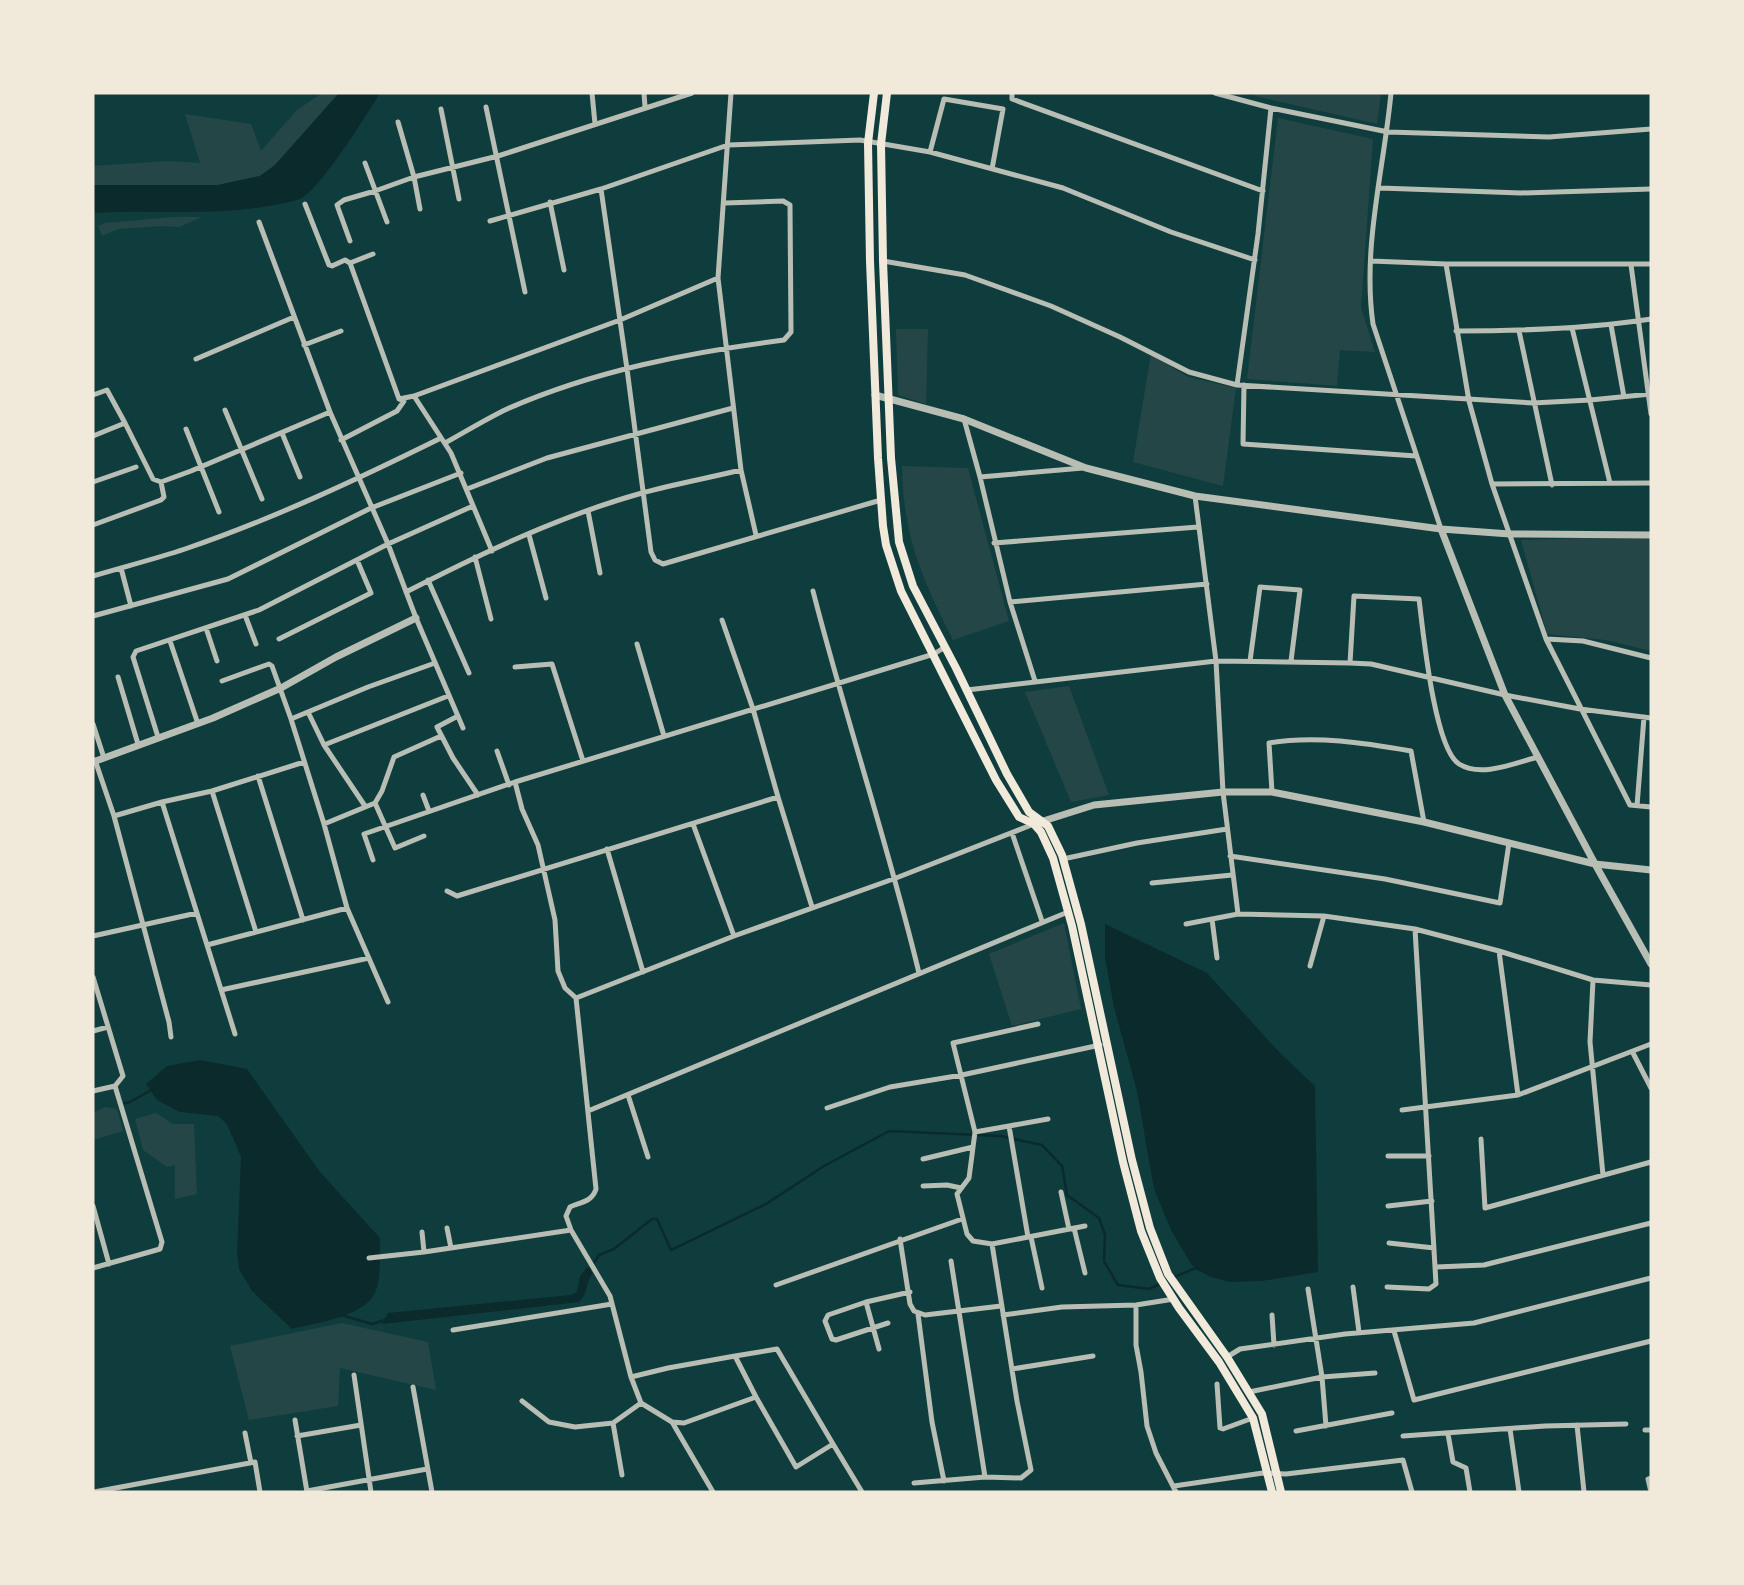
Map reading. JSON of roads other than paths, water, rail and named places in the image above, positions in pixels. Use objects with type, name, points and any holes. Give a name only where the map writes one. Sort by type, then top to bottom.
[{"type":"main road","points":[[874,93],[868,143],[875,395],[886,545],[901,591],[996,780],[1019,817],[1038,823],[1053,858],[1102,1044]]},
{"type":"main road","points":[[887,93],[881,144],[883,261],[888,398],[899,542],[913,586],[1007,774],[1029,812],[1052,833],[1063,859],[1081,923],[1136,1217],[1164,1276],[1227,1357],[1262,1415],[1272,1474],[1272,1492]]},
{"type":"main road","points":[[1171,1287],[1174,1299],[1219,1362],[1253,1418],[1281,1492]]},
{"type":"street","points":[[592,93],[595,124]]},
{"type":"street","points":[[644,93],[645,107]]},
{"type":"street","points":[[350,241],[337,205],[344,200],[452,166],[498,156],[692,93]]},
{"type":"street","points":[[731,93],[718,278],[741,470],[756,535]]},
{"type":"street","points":[[1012,93],[1012,99],[1263,191]]},
{"type":"street","points":[[1215,93],[1271,108],[1388,132],[1549,137],[1651,129]]},
{"type":"street","points":[[1391,93],[1371,261],[1370,301],[1373,324],[1441,529],[1505,695],[1651,964]]},
{"type":"street","points":[[930,152],[944,99],[1003,109],[992,169]]},
{"type":"street","points":[[486,107],[525,292]]},
{"type":"street","points":[[1271,108],[1241,385],[1243,444],[1416,456]]},
{"type":"street","points":[[441,109],[459,199]]},
{"type":"street","points":[[398,122],[420,209]]},
{"type":"street","points":[[490,221],[601,189],[728,145],[860,140],[930,152],[1063,188],[1171,232],[1255,260]]},
{"type":"street","points":[[365,163],[387,222]]},
{"type":"street","points":[[1380,188],[1521,193],[1651,189]]},
{"type":"street","points":[[601,189],[651,552],[655,560],[663,564],[881,500]]},
{"type":"street","points":[[93,576],[191,547],[358,479],[516,405],[552,391],[627,369],[726,347],[784,340],[791,332],[790,205],[783,201],[725,203]]},
{"type":"street","points":[[550,202],[564,270]]},
{"type":"street","points":[[305,204],[329,265],[345,260],[351,263],[399,399],[404,401],[397,411],[341,440]]},
{"type":"street","points":[[260,222],[341,440],[388,544],[463,728]]},
{"type":"street","points":[[351,263],[373,254]]},
{"type":"street","points":[[883,261],[965,275],[1051,306],[1189,372],[1241,385],[1533,403],[1650,394]]},
{"type":"street","points":[[1371,261],[1446,264],[1651,264]]},
{"type":"street","points":[[1446,264],[1469,401],[1492,484],[1546,639],[1630,805],[1651,807]]},
{"type":"street","points":[[1631,265],[1651,414]]},
{"type":"street","points":[[399,399],[414,397],[620,320],[718,278]]},
{"type":"street","points":[[196,359],[294,317]]},
{"type":"street","points":[[1456,331],[1572,328],[1651,319]]},
{"type":"street","points":[[1611,325],[1624,397]]},
{"type":"street","points":[[1572,328],[1610,483]]},
{"type":"street","points":[[304,345],[341,331]]},
{"type":"street","points":[[1519,331],[1552,485]]},
{"type":"street","points":[[93,395],[107,390],[153,479],[161,482],[330,412]]},
{"type":"street","points":[[875,395],[964,419],[1086,468],[1195,496],[1441,529],[1510,534],[1651,535]]},
{"type":"street","points":[[414,397],[461,472],[492,551]]},
{"type":"street","points":[[467,489],[547,458],[733,408]]},
{"type":"street","points":[[225,410],[262,499]]},
{"type":"street","points":[[964,419],[994,543],[1035,681]]},
{"type":"street","points":[[93,436],[125,424]]},
{"type":"street","points":[[186,429],[219,512]]},
{"type":"street","points":[[282,433],[300,477]]},
{"type":"street","points":[[93,482],[135,467]]},
{"type":"street","points":[[980,477],[1086,468]]},
{"type":"street","points":[[406,592],[475,557],[588,511],[643,493],[741,470]]},
{"type":"street","points":[[93,617],[228,579],[371,508],[461,472]]},
{"type":"street","points":[[93,525],[161,500],[164,496],[161,482]]},
{"type":"street","points":[[1492,484],[1651,483]]},
{"type":"street","points":[[1195,496],[1216,661],[1223,792],[1238,914]]},
{"type":"street","points":[[158,737],[133,657],[138,650],[245,615],[284,599],[388,544],[473,506]]},
{"type":"street","points":[[588,511],[600,573]]},
{"type":"street","points":[[994,543],[1198,527]]},
{"type":"street","points":[[529,535],[546,598]]},
{"type":"street","points":[[188,539],[191,547]]},
{"type":"street","points":[[475,557],[491,619]]},
{"type":"street","points":[[279,639],[371,593],[357,560]]},
{"type":"street","points":[[121,568],[131,606]]},
{"type":"street","points":[[428,580],[469,673]]},
{"type":"street","points":[[1010,602],[1207,584]]},
{"type":"street","points":[[1250,661],[1261,587],[1300,590],[1291,662]]},
{"type":"street","points":[[813,592],[836,683],[896,878],[919,973]]},
{"type":"street","points":[[1350,663],[1354,596],[1419,599],[1428,676],[1448,752],[1458,764],[1469,768],[1491,769],[1538,757]]},
{"type":"street","points":[[245,615],[256,644]]},
{"type":"street","points":[[97,760],[198,724],[281,688],[336,657],[416,618]]},
{"type":"street","points":[[722,620],[753,709],[812,907]]},
{"type":"street","points":[[206,628],[217,661]]},
{"type":"street","points":[[1546,639],[1583,641],[1651,658]]},
{"type":"street","points":[[170,641],[198,724]]},
{"type":"street","points":[[637,644],[664,736]]},
{"type":"street","points":[[373,860],[364,834],[386,825],[512,783],[934,654],[945,647]]},
{"type":"street","points":[[967,690],[1216,661],[1350,663],[1371,664],[1505,695],[1580,709],[1651,718]]},
{"type":"street","points":[[291,719],[435,663]]},
{"type":"street","points":[[222,681],[271,664],[324,824],[347,908],[388,1002]]},
{"type":"street","points":[[515,667],[552,664],[583,761]]},
{"type":"street","points":[[118,677],[138,744]]},
{"type":"street","points":[[324,745],[448,696]]},
{"type":"street","points":[[308,712],[324,745],[365,807]]},
{"type":"street","points":[[458,716],[438,726],[441,736],[478,795]]},
{"type":"street","points":[[1637,806],[1644,717]]},
{"type":"street","points":[[93,724],[97,760],[143,924],[171,1037]]},
{"type":"street","points":[[324,824],[375,803],[394,757],[441,736]]},
{"type":"street","points":[[1272,792],[1269,743],[1289,740],[1333,741],[1411,751],[1424,822]]},
{"type":"street","points":[[497,751],[538,845],[555,920],[558,971],[565,988],[576,998],[596,1189],[594,1197],[570,1207],[566,1216],[571,1230],[610,1296],[631,1377],[641,1403],[672,1422],[684,1423],[756,1397]]},
{"type":"street","points":[[114,816],[212,791],[304,762]]},
{"type":"street","points":[[258,776],[303,920]]},
{"type":"street","points":[[212,791],[256,932]]},
{"type":"street","points":[[576,998],[734,936],[1038,823],[1094,805],[1223,792],[1272,792],[1424,822],[1595,864],[1651,870]]},
{"type":"street","points":[[423,795],[429,811]]},
{"type":"street","points":[[447,891],[457,896],[778,797]]},
{"type":"street","points":[[162,802],[234,1034]]},
{"type":"street","points":[[375,803],[395,848],[424,836]]},
{"type":"street","points":[[693,824],[734,936]]},
{"type":"street","points":[[1063,859],[1137,843],[1227,829]]},
{"type":"street","points":[[1012,833],[1042,921]]},
{"type":"street","points":[[1230,856],[1385,879],[1500,903],[1509,843]]},
{"type":"street","points":[[607,849],[643,972]]},
{"type":"street","points":[[1152,883],[1232,875]]},
{"type":"street","points":[[207,945],[347,908]]},
{"type":"street","points":[[588,1111],[1068,912]]},
{"type":"street","points":[[93,936],[197,913]]},
{"type":"street","points":[[1186,923],[1238,914],[1324,916],[1415,929],[1499,951],[1592,980],[1651,985]]},
{"type":"street","points":[[1310,966],[1324,916]]},
{"type":"street","points":[[1212,919],[1217,958]]},
{"type":"street","points":[[1387,1287],[1433,1288],[1436,1284],[1415,929]]},
{"type":"street","points":[[1499,951],[1518,1095]]},
{"type":"street","points":[[221,990],[369,958]]},
{"type":"street","points":[[1592,980],[1591,1068],[1603,1175]]},
{"type":"street","points":[[93,981],[123,1076],[116,1086],[93,1091]]},
{"type":"street","points":[[1038,1024],[953,1043],[975,1132],[969,1178],[957,1194],[962,1219],[967,1234],[973,1241],[992,1244],[1085,1226]]},
{"type":"street","points":[[93,1031],[108,1027]]},
{"type":"street","points":[[827,1108],[890,1087],[962,1075],[1102,1044]]},
{"type":"street","points":[[1402,1110],[1518,1095],[1651,1044]]},
{"type":"street","points":[[1633,1053],[1651,1088]]},
{"type":"street","points":[[93,1268],[160,1249],[162,1242],[116,1086]]},
{"type":"street","points":[[628,1095],[648,1157]]},
{"type":"street","points":[[975,1132],[1048,1119]]},
{"type":"street","points":[[1009,1126],[1029,1237],[1042,1288]]},
{"type":"street","points":[[1481,1139],[1485,1208],[1651,1162]]},
{"type":"street","points":[[923,1159],[973,1145]]},
{"type":"street","points":[[1388,1156],[1429,1156]]},
{"type":"street","points":[[923,1186],[947,1185],[961,1188]]},
{"type":"street","points":[[1061,1192],[1085,1273]]},
{"type":"street","points":[[1388,1206],[1432,1201]]},
{"type":"street","points":[[93,1206],[109,1264]]},
{"type":"street","points":[[776,1285],[962,1219]]},
{"type":"street","points":[[1436,1267],[1485,1265],[1651,1223]]},
{"type":"street","points":[[447,1228],[450,1248]]},
{"type":"street","points":[[369,1258],[571,1230]]},
{"type":"street","points":[[422,1232],[424,1252]]},
{"type":"street","points":[[900,1239],[912,1308],[918,1314],[932,1422],[944,1480]]},
{"type":"street","points":[[914,1483],[985,1477],[1021,1478],[1031,1470],[992,1244]]},
{"type":"street","points":[[1389,1244],[1434,1248]]},
{"type":"street","points":[[951,1261],[985,1477]]},
{"type":"street","points":[[1227,1357],[1240,1349],[1359,1332],[1474,1323],[1651,1278]]},
{"type":"street","points":[[1353,1287],[1359,1332]]},
{"type":"street","points":[[1308,1289],[1322,1377],[1326,1426]]},
{"type":"street","points":[[888,1323],[872,1326],[836,1340],[832,1339],[825,1321],[828,1315],[866,1301],[910,1292]]},
{"type":"street","points":[[1003,1315],[1062,1307],[1136,1305],[1174,1299]]},
{"type":"street","points":[[866,1301],[879,1349]]},
{"type":"street","points":[[453,1330],[612,1304]]},
{"type":"street","points":[[1136,1305],[1136,1345],[1147,1426],[1156,1453],[1175,1489],[1272,1474],[1403,1460],[1412,1492]]},
{"type":"street","points":[[918,1314],[1001,1306]]},
{"type":"street","points":[[1272,1315],[1274,1345]]},
{"type":"street","points":[[1394,1331],[1414,1400],[1651,1340]]},
{"type":"street","points":[[631,1377],[668,1367],[777,1349],[862,1492]]},
{"type":"street","points":[[735,1356],[796,1467],[833,1444]]},
{"type":"street","points":[[1012,1369],[1093,1356]]},
{"type":"street","points":[[1250,1392],[1322,1377],[1375,1373]]},
{"type":"street","points":[[354,1375],[371,1492]]},
{"type":"street","points":[[1217,1384],[1220,1428],[1253,1418]]},
{"type":"street","points":[[412,1387],[432,1492]]},
{"type":"street","points":[[522,1401],[549,1422],[575,1427],[612,1423],[641,1403]]},
{"type":"street","points":[[1296,1432],[1392,1413]]},
{"type":"street","points":[[295,1420],[307,1492],[427,1469]]},
{"type":"street","points":[[672,1422],[713,1492]]},
{"type":"street","points":[[612,1423],[622,1475]]},
{"type":"street","points":[[1403,1436],[1626,1424]]},
{"type":"street","points":[[297,1436],[361,1425]]},
{"type":"street","points":[[1577,1425],[1584,1492]]},
{"type":"street","points":[[1510,1429],[1519,1492]]},
{"type":"street","points":[[245,1433],[251,1462]]},
{"type":"street","points":[[1448,1434],[1453,1462],[1467,1470],[1469,1492]]},
{"type":"street","points":[[94,1492],[93,1490],[251,1462],[255,1462],[260,1492]]},
{"type":"street","points":[[1649,1479],[1651,1492]]},
{"type":"waterway","points":[[121,1104],[153,1089]]},
{"type":"waterway","points":[[588,1272],[599,1255],[614,1249],[652,1219],[657,1219],[671,1250],[766,1204],[824,1166],[889,1131],[1000,1136],[1042,1145],[1062,1166],[1067,1195],[1099,1218],[1105,1235],[1104,1261],[1118,1285],[1149,1289],[1160,1284]]},
{"type":"waterway","points":[[1172,1278],[1198,1267]]},
{"type":"waterway","points":[[341,1315],[372,1324],[385,1320]]}]
